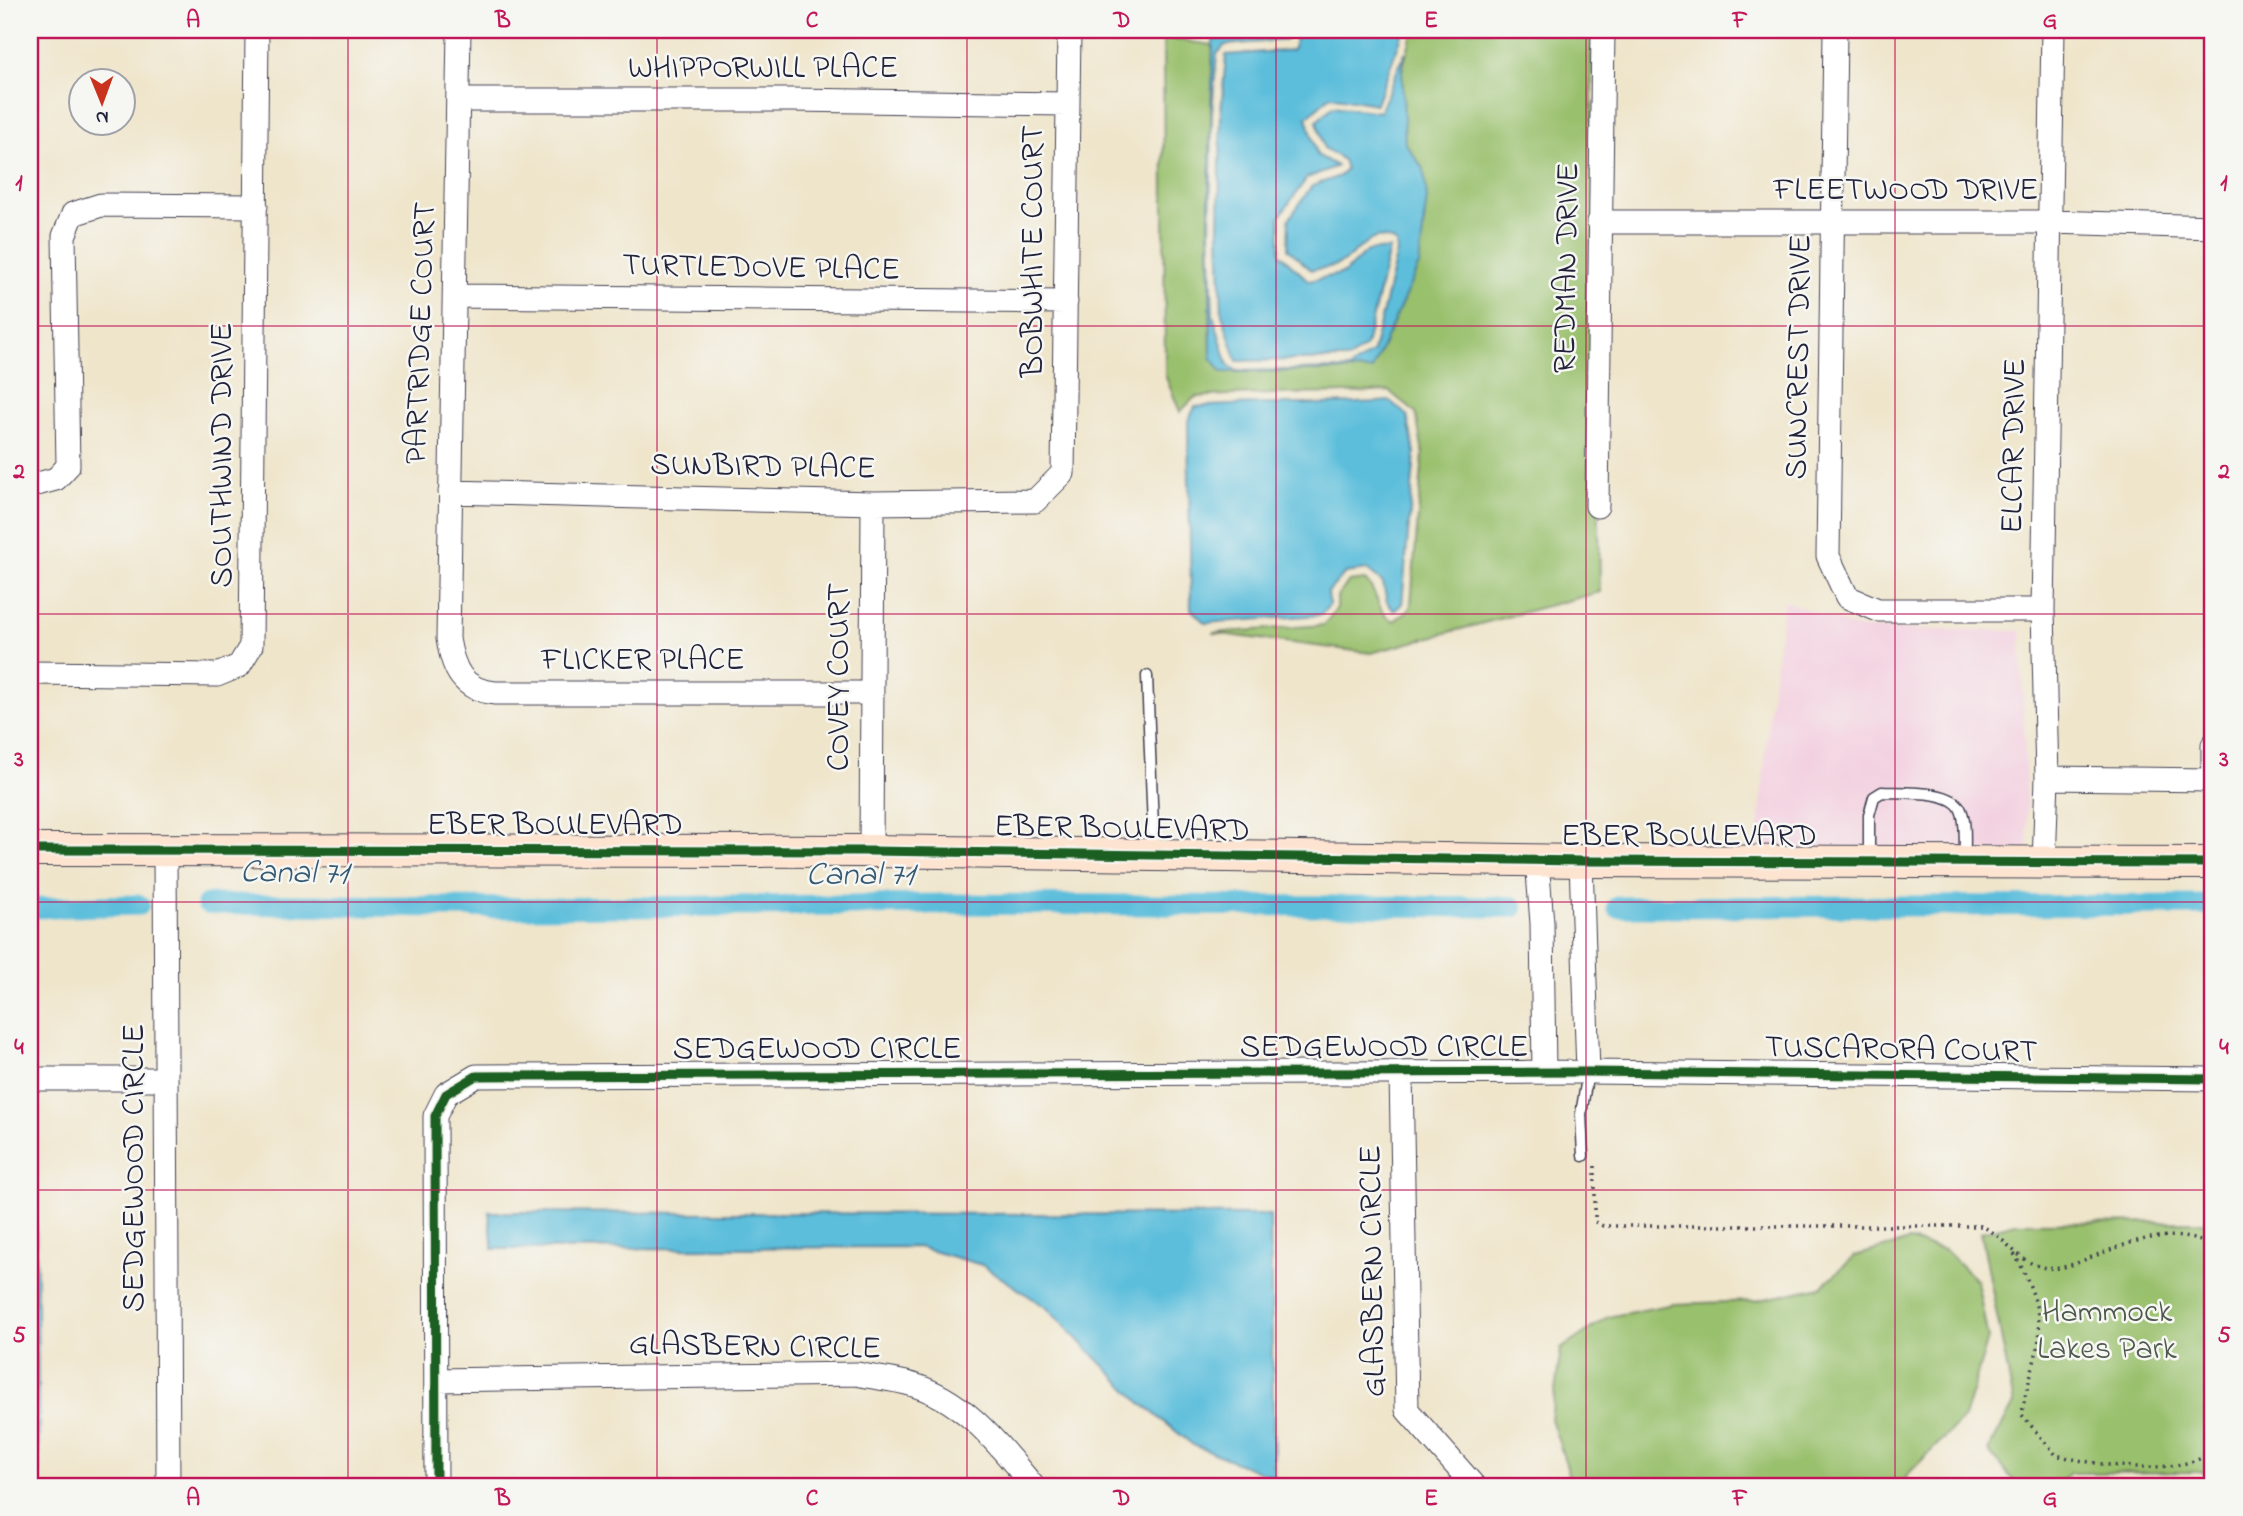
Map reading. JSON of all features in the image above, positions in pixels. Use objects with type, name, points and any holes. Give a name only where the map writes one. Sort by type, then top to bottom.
[{"type":"street","name":"SOUTHWIND DRIVE","points":[[30,673],[217,674],[239,666],[246,657],[253,630],[257,30]]},
{"type":"street","name":"PARTRIDGE COURT","points":[[448,639],[460,100],[459,30]]},
{"type":"street","name":"BOBWHITE COURT","points":[[1063,473],[1069,30]]},
{"type":"street","name":"REDMAN DRIVE","points":[[1597,506],[1603,30]]},
{"type":"street","name":"SUNCREST DRIVE","points":[[1835,30],[1828,556],[1847,597],[1878,610],[2043,610]]},
{"type":"street","name":"ELCAR DRIVE","points":[[2044,864],[2047,778],[2043,610],[2052,222],[2053,30]]},
{"type":"street","name":"WHIPPORWILL PLACE","points":[[460,100],[793,100],[1067,104]]},
{"type":"street","points":[[30,486],[47,484],[68,466],[64,236],[73,214],[101,205],[256,206]]},
{"type":"street","name":"FLEETWOOD DRIVE","points":[[1599,222],[2052,222],[2213,227]]},
{"type":"street","name":"TURTLEDOVE PLACE","points":[[455,296],[1066,302]]},
{"type":"street","name":"SUNBIRD PLACE","points":[[450,492],[873,503],[1035,502],[1063,473]]},
{"type":"street","name":"COVEY COURT","points":[[871,851],[873,503]]},
{"type":"street","name":"FLICKER PLACE","points":[[448,639],[457,674],[480,691],[871,693]]},
{"type":"street","points":[[2047,778],[2213,780],[2213,745]]},
{"type":"street","name":"SEDGEWOOD CIRCLE","points":[[165,849],[168,1486]]},
{"type":"street","name":"EBER BOULEVARD","points":[[30,850],[871,851],[1581,861],[2213,863]]},
{"type":"street","points":[[1537,860],[1542,923],[1544,1072]]},
{"type":"street","points":[[1581,861],[1588,1072]]},
{"type":"street","name":"SEDGEWOOD CIRCLE","points":[[436,1486],[435,1116],[446,1094],[476,1076],[1588,1072]]},
{"type":"street","name":"TUSCARORA COURT","points":[[1588,1072],[2213,1079]]},
{"type":"street","name":"GLASBERN CIRCLE","points":[[1401,1073],[1408,1410],[1474,1486]]},
{"type":"street","points":[[30,1079],[166,1079]]},
{"type":"street","name":"GLASBERN CIRCLE","points":[[436,1380],[857,1374],[912,1384],[960,1407],[991,1435],[1033,1486]]},
{"type":"lane","points":[[1147,676],[1154,855]]},
{"type":"lane","points":[[1869,863],[1869,815],[1874,797],[1882,792],[1939,795],[1954,801],[1961,810],[1966,863]]},
{"type":"lane","points":[[1583,1156],[1581,1114],[1588,1072]]},
{"type":"path","points":[[1595,1157],[1595,1222],[1602,1226],[1980,1226],[1990,1230],[2028,1263],[2049,1269],[2073,1264],[2161,1235],[2213,1246]]},
{"type":"path","points":[[2011,1249],[2032,1293],[2039,1336],[2024,1393],[2022,1415],[2056,1455],[2158,1468],[2200,1461],[2213,1452]]},
{"type":"shaded area","points":[[1784,601],[1860,629],[2021,631],[2028,852],[1757,850],[1769,712]]},
{"type":"green space","points":[[1413,30],[1591,30],[1600,592],[1371,653],[1213,633],[1324,625],[1337,608],[1337,596],[1349,582],[1365,580],[1388,618],[1394,621],[1409,610],[1423,454],[1416,413],[1389,391],[1195,397],[1180,412],[1165,375],[1163,38],[1213,45],[1209,203],[1211,357],[1222,372],[1372,370],[1424,170],[1405,143],[1402,71]]},
{"type":"green space","name":"Hammock Lakes Park","points":[[2213,1222],[2213,1472],[2070,1473],[2056,1486],[2018,1486],[1988,1451],[2014,1404],[1981,1232],[2016,1223]]},
{"type":"green space","points":[[1909,1241],[1945,1250],[1977,1281],[1988,1339],[1964,1418],[1911,1471],[1900,1486],[1569,1486],[1567,1467],[1551,1419],[1561,1349],[1608,1317],[1673,1304],[1755,1301],[1821,1287],[1855,1256]]},
{"type":"water","points":[[1289,30],[1286,40],[1225,45],[1217,54],[1212,112],[1210,230],[1213,315],[1228,365],[1237,371],[1349,369],[1373,352],[1397,252],[1396,243],[1387,238],[1371,240],[1339,264],[1311,270],[1288,249],[1289,219],[1312,186],[1340,176],[1346,169],[1343,160],[1324,148],[1317,121],[1333,106],[1380,112],[1405,52],[1402,71],[1405,143],[1424,170],[1427,198],[1419,265],[1372,370],[1222,372],[1211,357],[1209,203],[1213,40],[1276,35]]},
{"type":"water","points":[[1299,30],[1404,30],[1376,104],[1330,96],[1307,117],[1317,155],[1337,166],[1307,178],[1280,216],[1280,254],[1309,281],[1344,273],[1367,251],[1389,249],[1366,346],[1349,359],[1237,361],[1222,314],[1219,231],[1221,112],[1226,55],[1292,50]]},
{"type":"water","points":[[1390,401],[1407,415],[1415,453],[1402,604],[1394,611],[1387,602],[1383,583],[1367,570],[1345,573],[1328,592],[1329,605],[1321,615],[1205,623],[1191,609],[1188,421],[1195,407]]},
{"type":"water","points":[[489,1212],[1270,1215],[1274,1477],[1193,1445],[1142,1404],[1047,1308],[982,1265],[918,1247],[493,1249]]},
{"type":"water","points":[[30,1216],[36,1224],[39,1486],[30,1486]]},
{"type":"waterway","name":"Canal 71","points":[[207,904],[523,908],[946,904],[1513,907]]},
{"type":"waterway","name":"Canal 71","points":[[30,908],[139,905]]},
{"type":"waterway","name":"Canal 71","points":[[1617,907],[2213,905]]},
{"type":"cycle path","points":[[30,850],[871,851],[1581,861],[2213,863]]},
{"type":"cycle path","points":[[436,1486],[435,1116],[446,1094],[476,1076],[1588,1072],[2213,1079]]}]
